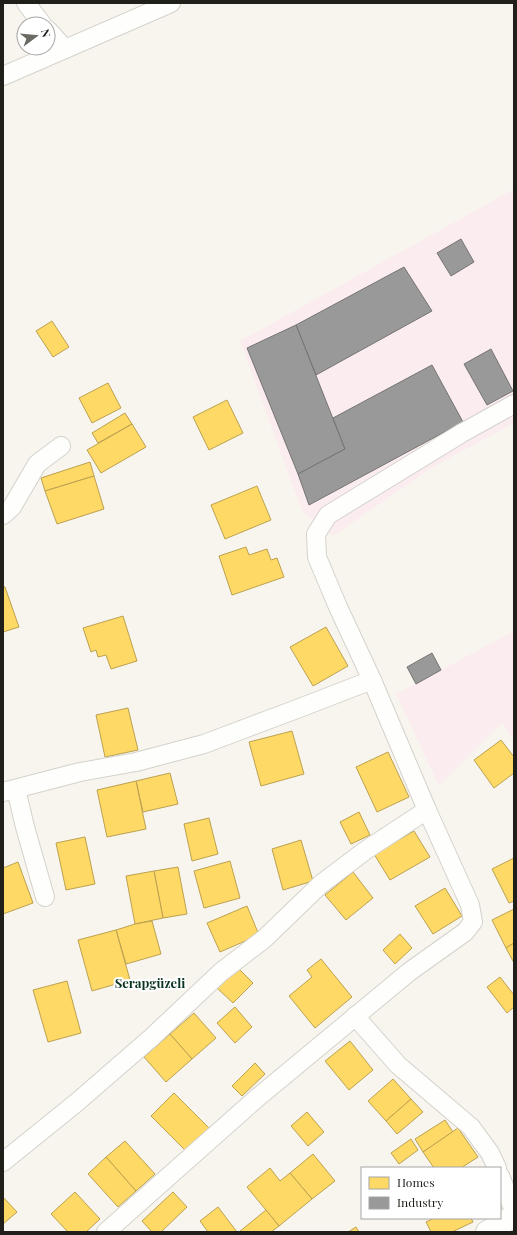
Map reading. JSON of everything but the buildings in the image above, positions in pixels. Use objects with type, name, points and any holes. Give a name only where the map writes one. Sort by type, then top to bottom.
[{"type":"street","points":[[26,3],[36,16]]},
{"type":"street","points":[[3,76],[171,3]]},
{"type":"street","points":[[56,39],[65,49]]},
{"type":"street","points":[[106,1232],[256,1098],[409,972],[465,932],[473,922],[470,905],[317,557],[316,534],[328,515],[462,433],[514,404]]},
{"type":"street","points":[[3,515],[12,507],[36,464],[61,446]]},
{"type":"street","points":[[45,897],[25,827],[9,790],[80,772],[136,762],[204,744],[297,710],[372,680]]},
{"type":"street","points":[[3,1162],[76,1103],[151,1038],[221,972],[264,940],[321,884],[366,850],[427,810]]},
{"type":"street","points":[[355,1016],[398,1065],[471,1127],[490,1153],[497,1167]]},
{"type":"street","points":[[501,1178],[514,1211]]},
{"type":"street","points":[[487,1232],[514,1216]]},
{"type":"shaded area","points":[[514,189],[514,423],[433,467],[333,536],[302,511],[240,341]]},
{"type":"shaded area","points":[[514,631],[514,739],[502,723],[439,786],[396,694]]},
{"type":"district","name":"Serapgüzeli","points":[[150,983]]}]
